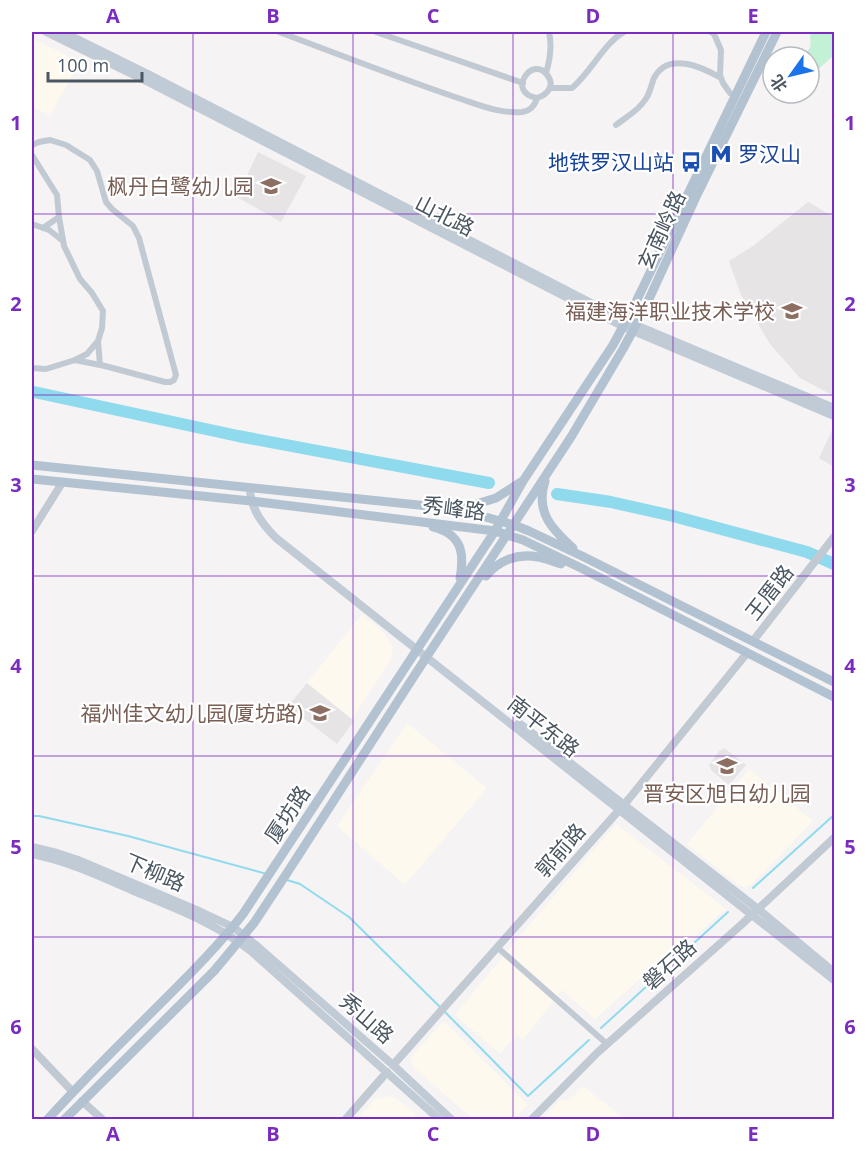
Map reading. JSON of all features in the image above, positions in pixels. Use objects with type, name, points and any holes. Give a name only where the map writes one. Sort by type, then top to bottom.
[{"type":"main road","name":"山北路","points":[[46,32],[625,324]]},
{"type":"main road","name":"山北路","points":[[63,32],[160,80],[634,329],[834,416]]},
{"type":"main road","name":"玄南岭路","points":[[511,494],[603,361],[625,324],[765,32]]},
{"type":"main road","name":"玄南岭路","points":[[530,500],[571,437],[634,329],[777,32]]},
{"type":"main road","name":"山北路","points":[[634,329],[834,408]]},
{"type":"main road","name":"秀峰路","points":[[32,465],[458,509],[514,525],[582,556],[834,682]]},
{"type":"main road","points":[[549,470],[543,490],[542,502],[545,514],[554,530],[582,556]]},
{"type":"main road","name":"秀峰路","points":[[32,479],[254,501],[508,534],[583,569],[834,697]]},
{"type":"main road","name":"南平东路","points":[[253,488],[254,501],[264,526],[276,538],[834,972]]},
{"type":"main road","points":[[458,509],[511,494]]},
{"type":"main road","name":"厦坊路","points":[[47,1119],[230,931],[495,531],[511,494]]},
{"type":"main road","name":"厦坊路","points":[[64,1119],[193,993],[254,923],[530,500]]},
{"type":"main road","points":[[413,521],[442,529],[456,541],[463,559],[459,584]]},
{"type":"main road","points":[[471,590],[496,566],[514,557],[537,556],[583,569]]},
{"type":"main road","name":"下柳路","points":[[32,847],[78,860],[199,911],[254,949]]},
{"type":"main road","name":"下柳路","points":[[32,854],[87,871],[230,931]]},
{"type":"main road","name":"南平东路","points":[[755,912],[834,980]]},
{"type":"main road","name":"秀山路","points":[[254,949],[390,1069],[452,1119]]},
{"type":"main road","name":"秀山路","points":[[390,1069],[440,1119]]},
{"type":"street","points":[[279,32],[426,87],[500,111],[528,111],[533,107],[537,98]]},
{"type":"street","points":[[376,32],[523,83]]},
{"type":"street","points":[[546,73],[550,62],[549,32]]},
{"type":"street","points":[[550,88],[572,88],[581,81],[616,34],[624,32]]},
{"type":"street","points":[[711,32],[721,50],[720,75],[730,93]]},
{"type":"street","points":[[616,124],[640,106],[646,99],[654,78],[661,69],[667,66],[674,63],[686,63],[703,68],[721,78]]},
{"type":"street","points":[[537,69],[546,73],[550,79],[550,88],[544,96],[537,98],[528,95],[523,83],[526,73],[537,69]]},
{"type":"street","points":[[32,145],[50,140],[66,145],[90,160],[97,171],[106,202],[133,225],[140,238],[176,375],[174,380],[165,382],[75,360]]},
{"type":"street","points":[[32,155],[57,195],[58,217],[64,246],[80,279],[103,311],[102,328],[98,341],[100,365]]},
{"type":"street","points":[[44,228],[58,217]]},
{"type":"street","points":[[32,224],[49,230],[63,241]]},
{"type":"street","points":[[32,370],[46,369],[75,360],[87,354],[98,341]]},
{"type":"street","points":[[32,531],[62,483]]},
{"type":"street","name":"王厝路","points":[[753,641],[834,537]]},
{"type":"street","name":"郭前路","points":[[345,1119],[622,807],[747,653]]},
{"type":"street","name":"磐石路","points":[[531,1119],[607,1044],[834,838]]},
{"type":"street","points":[[498,948],[607,1044]]},
{"type":"street","points":[[32,1049],[73,1092]]},
{"type":"street","points":[[82,1101],[102,1119]]},
{"type":"shaded area","points":[[32,41],[80,61],[50,115],[32,107]]},
{"type":"shaded area","name":"枫丹白鹭幼儿园","points":[[258,152],[306,176],[281,222],[237,197]]},
{"type":"shaded area","name":"福建海洋职业技术学校","points":[[808,202],[834,217],[834,396],[800,378],[770,344],[741,295],[729,261],[753,246]]},
{"type":"shaded area","points":[[832,430],[834,432],[834,467],[819,458]]},
{"type":"shaded area","points":[[362,614],[386,635],[392,646],[392,652],[390,661],[352,719],[307,683]]},
{"type":"shaded area","name":"福州佳文幼儿园(厦坊路)","points":[[307,683],[354,721],[337,744],[288,706]]},
{"type":"shaded area","points":[[407,723],[487,788],[405,885],[337,826]]},
{"type":"shaded area","name":"晋安区旭日幼儿园","points":[[724,748],[746,765],[729,785],[712,771],[709,765]]},
{"type":"shaded area","points":[[749,769],[813,821],[750,886],[743,887],[687,844]]},
{"type":"shaded area","points":[[616,824],[726,909],[646,979],[642,977],[595,1019],[562,990],[523,1040],[516,1035],[500,1054],[455,1015]]},
{"type":"shaded area","points":[[444,1021],[528,1105],[513,1119],[473,1119],[413,1067],[410,1061],[412,1056]]},
{"type":"shaded area","points":[[583,1086],[626,1119],[544,1120],[543,1118],[560,1100],[569,1100]]},
{"type":"shaded area","points":[[389,1096],[396,1098],[420,1119],[357,1119],[375,1099]]},
{"type":"green space","points":[[810,32],[834,32],[834,58],[832,57],[821,67],[821,45],[810,45]]},
{"type":"waterway","points":[[34,392],[238,436],[489,483]]},
{"type":"waterway","points":[[557,494],[611,502],[673,516],[807,552],[834,564]]},
{"type":"waterway","points":[[753,888],[834,815]]},
{"type":"waterway","points":[[32,816],[128,836],[267,874]]},
{"type":"waterway","points":[[287,880],[300,884],[349,917],[441,1008]]},
{"type":"waterway","points":[[601,1028],[728,912]]},
{"type":"waterway","points":[[445,1012],[528,1096],[589,1040]]},
{"type":"place","name":"罗汉山","points":[[721,154]]},
{"type":"place","name":"地铁罗汉山站","points":[[691,162]]},
{"type":"place","name":"枫丹白鹭幼儿园","points":[[271,186]]},
{"type":"place","name":"福建海洋职业技术学校","points":[[792,311]]},
{"type":"place","name":"福州佳文幼儿园(厦坊路)","points":[[320,713]]},
{"type":"place","name":"晋安区旭日幼儿园","points":[[727,766]]}]
